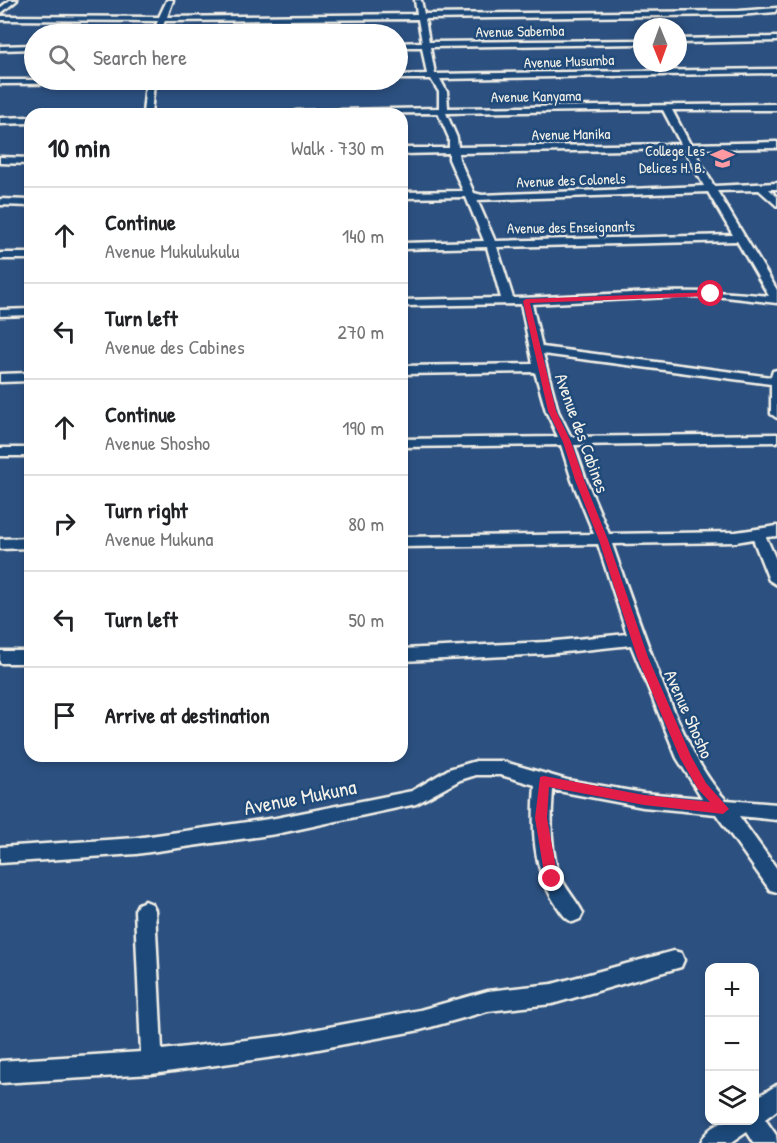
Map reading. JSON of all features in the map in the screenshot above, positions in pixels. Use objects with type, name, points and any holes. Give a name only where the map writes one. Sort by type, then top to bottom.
[{"type":"street","points":[[0,12],[14,0]]},
{"type":"street","points":[[161,24],[170,0]]},
{"type":"street","points":[[418,0],[431,75],[439,80],[442,87],[444,108],[442,111],[453,138],[454,159],[491,244],[508,301]]},
{"type":"street","points":[[755,0],[776,11]]},
{"type":"street","points":[[0,18],[163,19],[776,11]]},
{"type":"street","points":[[687,41],[777,39]]},
{"type":"street","name":"Avenue Sabemba","points":[[408,45],[633,42]]},
{"type":"street","points":[[0,48],[24,47]]},
{"type":"street","name":"Avenue Musumba","points":[[408,77],[542,73],[777,71]]},
{"type":"street","points":[[0,82],[24,82]]},
{"type":"street","points":[[148,108],[149,90]]},
{"type":"street","points":[[666,107],[777,300]]},
{"type":"street","name":"Avenue Kanyama","points":[[408,112],[777,107]]},
{"type":"street","points":[[0,121],[24,120]]},
{"type":"street","name":"Avenue Manika","points":[[408,151],[777,145]]},
{"type":"street","points":[[0,160],[24,161]]},
{"type":"street","name":"Avenue des Colonels","points":[[408,195],[470,195],[482,198],[777,186]]},
{"type":"street","points":[[762,187],[777,203]]},
{"type":"street","points":[[0,202],[24,203]]},
{"type":"street","name":"Avenue des Enseignants","points":[[408,246],[740,238]]},
{"type":"street","points":[[0,256],[24,256]]},
{"type":"street","points":[[408,303],[526,301],[687,293],[724,294],[777,300]]},
{"type":"street","name":"Avenue des Cabines","points":[[526,301],[552,411],[567,442],[579,480],[604,540]]},
{"type":"street","points":[[0,313],[24,312]]},
{"type":"street","points":[[537,350],[776,378],[777,414]]},
{"type":"street","points":[[408,370],[540,368]]},
{"type":"street","points":[[0,378],[24,377]]},
{"type":"street","points":[[408,443],[777,438]]},
{"type":"street","points":[[0,452],[24,452]]},
{"type":"street","points":[[408,542],[604,540],[758,535],[777,531]]},
{"type":"street","points":[[758,535],[777,580]]},
{"type":"street","name":"Avenue Shosho","points":[[604,540],[636,639],[686,758],[702,786],[723,809],[777,884]]},
{"type":"street","points":[[0,544],[24,543]]},
{"type":"street","points":[[408,655],[546,648],[636,639]]},
{"type":"street","points":[[0,657],[24,657]]},
{"type":"street","name":"Avenue Mukuna","points":[[0,855],[136,846],[204,838],[318,818],[416,797],[466,769],[501,768],[567,787],[644,800],[723,809],[777,812]]},
{"type":"street","points":[[544,781],[541,818],[546,855],[552,879],[573,913]]},
{"type":"street","points":[[145,910],[152,1063]]},
{"type":"street","points":[[0,1072],[152,1063],[280,1046],[420,1020],[488,1001],[552,994],[674,960]]},
{"type":"street","points":[[759,1109],[777,1096]]},
{"type":"street","points":[[712,1143],[737,1125]]},
{"type":"street","points":[[755,1125],[768,1143]]},
{"type":"place","name":"College Les Delices H. B.","points":[[723,159]]},
{"type":"route","points":[[552,879],[541,818],[544,781],[644,800],[723,809],[702,786],[686,758],[643,657],[604,540],[579,480],[567,442],[552,411],[526,301],[711,294]]}]
